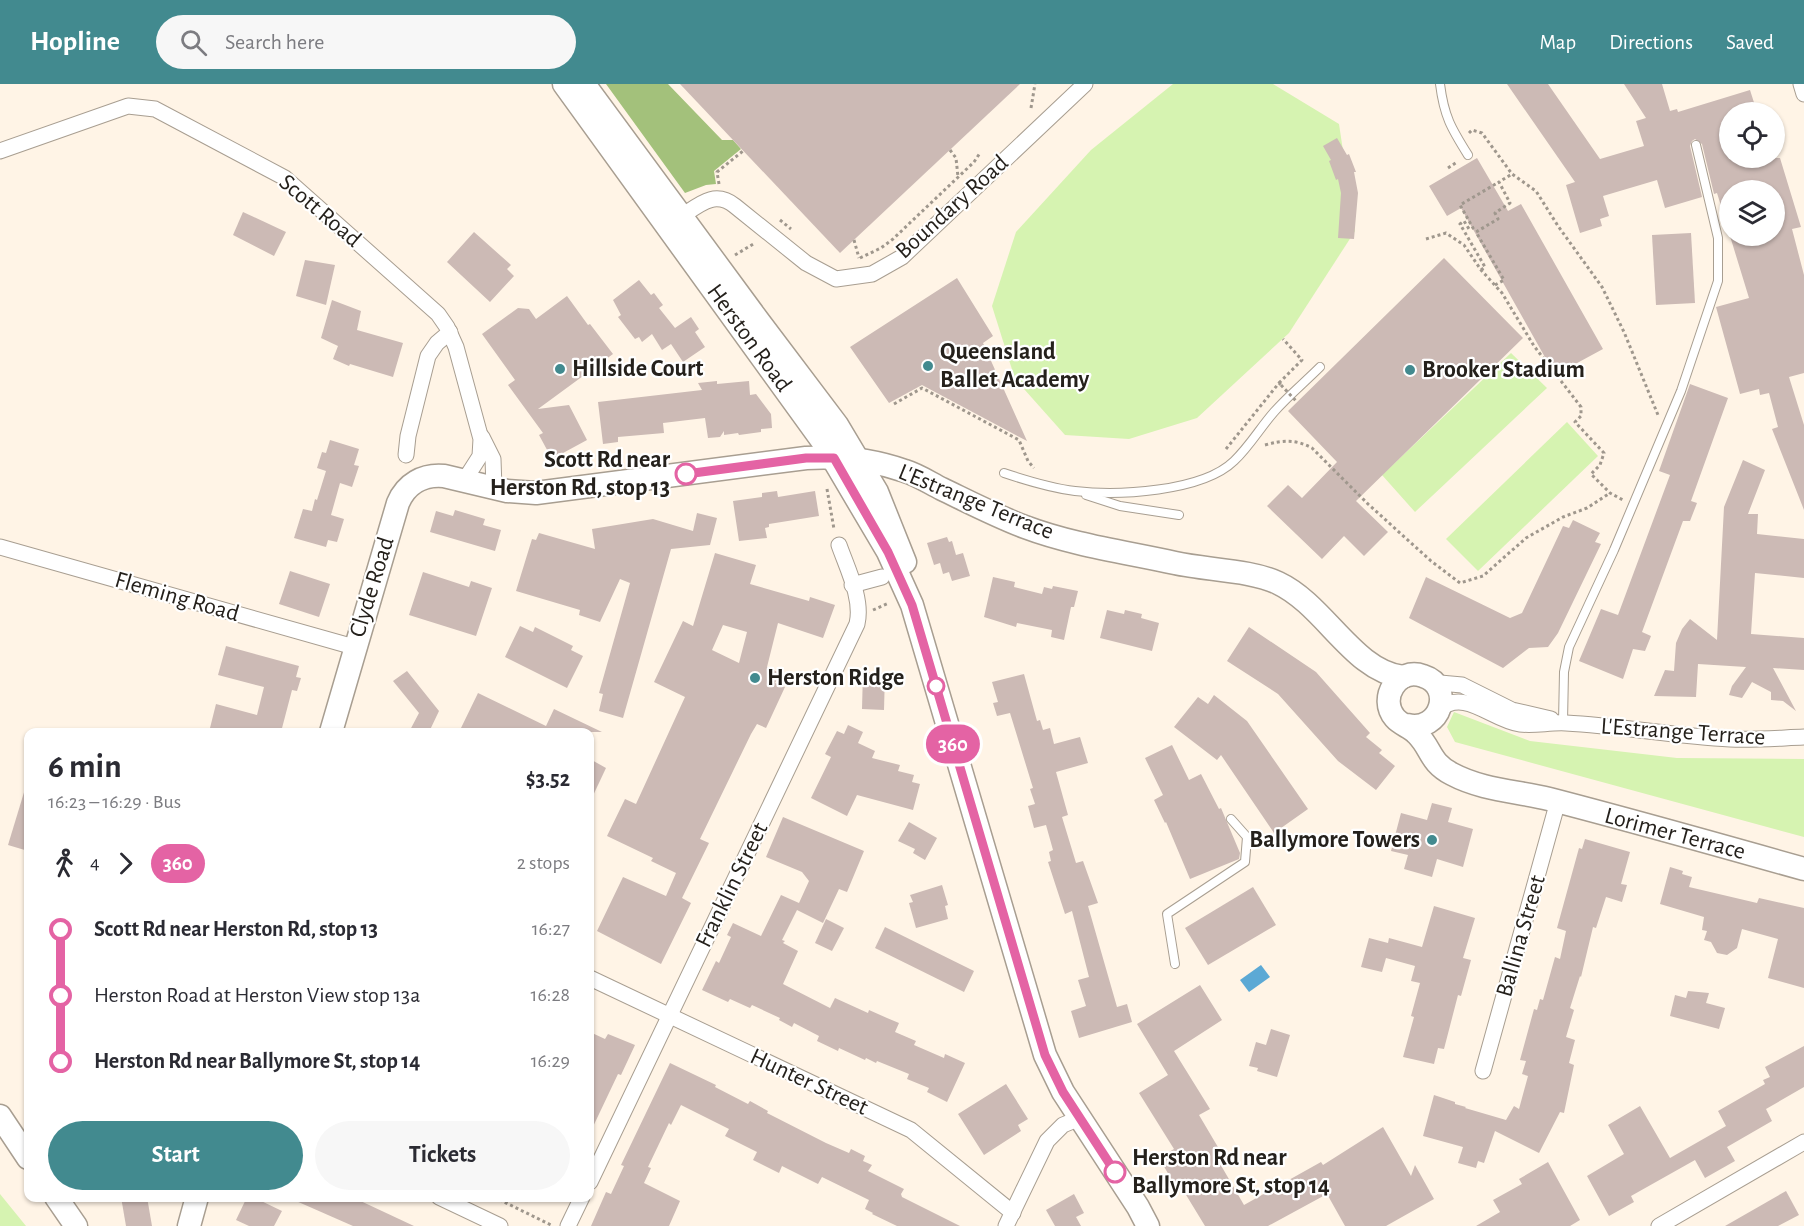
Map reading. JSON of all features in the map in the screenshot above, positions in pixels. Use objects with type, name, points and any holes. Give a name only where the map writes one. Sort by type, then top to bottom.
[{"type":"street","name":"Herston Road","points":[[564,84],[834,458],[888,552],[1045,1055],[1063,1092],[1148,1226]]},
{"type":"street","name":"Herston Road","points":[[584,84],[760,323],[810,387],[859,461],[882,504],[901,549],[910,578],[903,603]]},
{"type":"street","name":"Boundary Road","points":[[682,216],[710,200],[724,199],[806,263],[836,279],[872,274],[902,257],[1085,84]]},
{"type":"street","points":[[1801,84],[1804,94]]},
{"type":"street","name":"Scott Road","points":[[0,151],[128,106],[155,109],[285,178],[438,314],[450,332],[456,347],[480,435],[492,459],[494,488]]},
{"type":"street","points":[[682,216],[692,245],[721,286],[728,309]]},
{"type":"street","points":[[406,455],[408,436],[428,356],[437,343],[450,332]]},
{"type":"street","name":"Scott Road","points":[[456,479],[480,456],[480,435]]},
{"type":"street","points":[[456,479],[494,488],[523,492],[548,492],[806,458],[834,458]]},
{"type":"street","name":"L'Estrange Terrace","points":[[834,458],[905,471],[1027,528],[1057,537],[1246,580],[1275,581],[1316,610],[1365,661],[1380,670],[1403,677],[1418,675],[1440,683],[1462,685],[1512,710],[1563,722]]},
{"type":"street","name":"Clyde Road","points":[[331,728],[402,495],[411,485],[421,479],[435,475],[456,479]]},
{"type":"street","name":"Franklin Street","points":[[594,1174],[857,624],[858,611],[852,585],[838,545]]},
{"type":"street","name":"Fleming Road","points":[[0,548],[354,647]]},
{"type":"street","points":[[852,585],[882,577]]},
{"type":"street","name":"L'Estrange Terrace","points":[[1246,580],[1302,613],[1356,670],[1381,691],[1389,702],[1394,717],[1407,726],[1418,727],[1425,724],[1448,704],[1462,702],[1472,704],[1505,721],[1518,724],[1563,722],[1731,739],[1804,737]]},
{"type":"street","points":[[1389,702],[1393,686],[1403,677]]},
{"type":"street","points":[[1428,678],[1439,691],[1441,702],[1439,711]]},
{"type":"street","name":"Lorimer Terrace","points":[[1439,711],[1436,723],[1438,736],[1443,748],[1451,757],[1469,766],[1511,780],[1552,800]]},
{"type":"street","name":"Lorimer Terrace","points":[[1407,726],[1420,736],[1435,761],[1449,773],[1466,781],[1552,800],[1804,869]]},
{"type":"street","name":"Ballina Street","points":[[1483,1071],[1552,800]]},
{"type":"street","name":"Hunter Street","points":[[594,980],[911,1130],[1009,1220]]},
{"type":"street","points":[[0,1116],[24,1152]]},
{"type":"street","points":[[1009,1220],[1047,1141],[1064,1125],[1080,1118]]},
{"type":"street","points":[[1659,1226],[1804,1142]]},
{"type":"street","points":[[59,1202],[76,1226]]},
{"type":"street","points":[[189,1226],[196,1202]]},
{"type":"street","points":[[450,1202],[500,1226]]},
{"type":"street","points":[[568,1226],[580,1202]]},
{"type":"lane","points":[[1440,84],[1443,109],[1468,155]]},
{"type":"lane","points":[[1563,722],[1564,672],[1567,652],[1682,391],[1718,281],[1718,238],[1696,145]]},
{"type":"lane","points":[[1004,473],[1045,486],[1077,491],[1150,490],[1180,486],[1207,478],[1233,463],[1275,410],[1320,367]]},
{"type":"lane","points":[[1077,491],[1120,506],[1179,515]]},
{"type":"lane","points":[[1175,964],[1167,914],[1245,862],[1247,837],[1231,819]]},
{"type":"path","points":[[1031,108],[1035,84]]},
{"type":"path","points":[[1448,168],[1468,155],[1465,138],[1472,130],[1482,133],[1512,174],[1536,191],[1602,287],[1624,332],[1664,431]]},
{"type":"path","points":[[950,150],[956,158],[958,177]]},
{"type":"path","points":[[724,186],[718,184],[717,172],[743,151]]},
{"type":"path","points":[[849,260],[880,248],[892,239],[980,153]]},
{"type":"path","points":[[1481,270],[1485,267],[1460,224],[1464,221],[1469,230],[1473,228],[1460,205],[1512,174]]},
{"type":"path","points":[[1495,285],[1504,280],[1476,232],[1498,219],[1495,213],[1510,203],[1499,182]]},
{"type":"path","points":[[776,219],[782,220],[793,233]]},
{"type":"path","points":[[1426,239],[1446,233],[1464,245],[1481,270],[1502,293],[1534,346],[1581,407],[1581,416],[1575,422],[1604,453],[1600,465],[1591,474],[1610,493],[1633,504]]},
{"type":"path","points":[[854,240],[859,258]]},
{"type":"path","points":[[731,258],[756,242]]},
{"type":"path","points":[[1226,449],[1302,360],[1282,339]]},
{"type":"path","points":[[1280,384],[1297,402]]},
{"type":"path","points":[[894,404],[922,388],[1019,440],[1028,461],[1037,471]]},
{"type":"path","points":[[1260,446],[1290,440],[1301,442],[1312,448],[1376,511],[1431,561],[1460,583],[1483,576],[1526,538],[1563,517],[1587,508],[1610,493]]},
{"type":"path","points":[[825,481],[838,545]]},
{"type":"path","points":[[872,610],[903,603]]},
{"type":"path","points":[[504,1202],[553,1226]]},
{"type":"green space","points":[[606,84],[668,84],[722,140],[733,140],[741,149],[714,171],[716,184],[706,185],[685,193]]},
{"type":"green space","points":[[1173,84],[1273,84],[1339,124],[1355,231],[1289,333],[1197,418],[1129,439],[1065,435],[1015,379],[992,306],[1016,232],[1091,150]]},
{"type":"green space","points":[[1511,353],[1547,388],[1415,512],[1382,475]]},
{"type":"green space","points":[[1567,422],[1598,456],[1478,571],[1446,539]]},
{"type":"green space","points":[[1454,712],[1530,741],[1677,758],[1804,759],[1804,837],[1455,742],[1447,727]]},
{"type":"green space","points":[[0,1194],[26,1226],[0,1226]]},
{"type":"water","points":[[1261,965],[1270,977],[1249,992],[1240,980]]},
{"type":"building","points":[[680,84],[1020,84],[840,253]]},
{"type":"building","points":[[1507,84],[1548,84],[1600,159],[1644,146],[1636,121],[1646,118],[1624,84],[1662,84],[1670,111],[1677,109],[1678,112],[1750,90],[1754,102],[1719,102],[1719,168],[1783,168],[1801,227],[1792,229],[1804,275],[1804,373],[1789,377],[1804,425],[1804,510],[1772,429],[1778,427],[1769,393],[1760,395],[1759,389],[1740,394],[1716,307],[1749,298],[1733,246],[1785,246],[1785,180],[1719,180],[1719,199],[1717,193],[1714,194],[1702,144],[1695,139],[1690,146],[1702,197],[1665,208],[1657,180],[1603,196],[1609,216],[1600,219],[1602,226],[1580,233],[1566,185],[1575,182]]},
{"type":"building","points":[[1337,138],[1347,155],[1349,154],[1356,172],[1354,172],[1358,193],[1354,239],[1338,238],[1341,193],[1338,179],[1336,180],[1329,161],[1331,160],[1323,146]]},
{"type":"building","points":[[1477,158],[1508,211],[1521,204],[1603,349],[1555,375],[1461,208],[1447,216],[1429,186]]},
{"type":"building","points":[[243,212],[286,232],[274,256],[233,235]]},
{"type":"building","points":[[474,232],[511,265],[507,269],[514,276],[490,302],[447,262]]},
{"type":"building","points":[[1691,233],[1695,303],[1656,305],[1652,235]]},
{"type":"building","name":"Brooker Stadium","points":[[1444,258],[1523,338],[1356,501],[1388,532],[1364,556],[1344,536],[1322,559],[1267,506],[1288,485],[1302,498],[1337,462],[1288,411]]},
{"type":"building","points":[[305,260],[335,265],[326,305],[296,296]]},
{"type":"building","name":"Queensland Ballet Academy","points":[[957,278],[993,336],[983,343],[1027,441],[922,385],[889,403],[850,347]]},
{"type":"building","points":[[639,280],[651,295],[654,293],[663,305],[659,308],[675,328],[691,317],[699,329],[695,332],[705,347],[683,362],[671,344],[662,350],[652,334],[642,342],[639,337],[635,339],[618,317],[621,315],[613,300]]},
{"type":"building","points":[[567,296],[613,354],[538,409],[569,405],[587,440],[552,459],[539,435],[543,433],[508,385],[515,380],[482,334],[518,308],[529,309],[536,319]]},
{"type":"building","points":[[332,300],[361,311],[357,330],[403,343],[393,377],[350,364],[349,366],[333,359],[338,346],[321,338]]},
{"type":"building","points":[[717,381],[717,384],[749,381],[750,395],[756,394],[771,414],[772,428],[739,435],[738,433],[724,435],[724,431],[720,437],[708,438],[705,418],[663,423],[664,433],[618,437],[618,442],[603,444],[598,402],[702,390],[698,383]]},
{"type":"building","points":[[1690,384],[1728,398],[1691,501],[1697,503],[1690,521],[1683,521],[1642,632],[1651,636],[1645,651],[1633,649],[1623,679],[1579,661],[1601,609],[1618,615],[1670,475],[1659,471]]},
{"type":"building","points":[[330,440],[359,449],[354,465],[359,466],[352,487],[340,483],[331,515],[344,519],[337,542],[328,540],[326,547],[294,538],[303,509],[312,511],[315,499],[317,500],[326,471],[317,468],[322,452],[326,453]]},
{"type":"building","points":[[1743,460],[1765,470],[1748,514],[1758,514],[1757,534],[1804,539],[1804,578],[1755,573],[1751,634],[1804,638],[1804,670],[1773,668],[1796,711],[1783,701],[1771,700],[1771,692],[1752,682],[1742,698],[1729,695],[1732,686],[1746,667],[1698,664],[1696,697],[1654,696],[1665,670],[1674,671],[1676,643],[1682,629],[1690,619],[1717,640],[1724,507]]},
{"type":"building","points":[[777,491],[778,497],[815,491],[819,516],[769,524],[769,527],[765,528],[767,538],[739,541],[733,501],[762,497],[762,493]]},
{"type":"building","points":[[455,510],[485,519],[483,525],[501,530],[495,551],[430,532],[436,511],[453,516]]},
{"type":"building","points":[[697,513],[717,518],[710,545],[671,549],[623,718],[599,711],[603,694],[599,693],[630,583],[620,579],[600,622],[579,615],[580,610],[516,591],[532,539],[536,540],[539,533],[595,549],[592,529],[653,519],[693,531]]},
{"type":"building","points":[[1573,520],[1600,533],[1595,542],[1601,544],[1558,633],[1548,647],[1529,648],[1503,668],[1409,618],[1426,577],[1510,618],[1522,613],[1563,526],[1569,528]]},
{"type":"building","points":[[947,537],[949,542],[952,541],[956,555],[963,553],[970,576],[952,581],[949,572],[943,574],[940,563],[934,565],[927,543]]},
{"type":"building","points":[[715,553],[756,565],[750,584],[809,601],[810,597],[835,605],[823,638],[778,623],[767,667],[780,673],[775,683],[785,687],[766,728],[757,724],[751,734],[700,839],[709,843],[682,898],[691,903],[661,964],[597,931],[623,877],[666,896],[676,873],[651,861],[653,858],[607,836],[625,799],[636,804],[685,697],[654,682],[683,621],[693,626]],"holes":[[[723,625],[747,632],[739,663],[712,650]]]},
{"type":"building","points":[[290,571],[330,584],[319,617],[279,604]]},
{"type":"building","points":[[423,572],[469,587],[471,581],[492,588],[476,636],[409,615]]},
{"type":"building","points":[[993,577],[1015,582],[1014,587],[1042,594],[1044,587],[1052,589],[1053,586],[1078,591],[1074,607],[1071,607],[1064,640],[1051,637],[1052,630],[1017,623],[1016,627],[984,617]]},
{"type":"building","points":[[1107,610],[1124,614],[1125,610],[1142,614],[1141,618],[1159,623],[1152,651],[1100,638]]},
{"type":"building","points":[[520,626],[533,632],[535,627],[573,646],[571,650],[583,656],[567,688],[505,657]]},
{"type":"building","points":[[1249,627],[1316,672],[1370,733],[1366,737],[1382,750],[1379,753],[1395,766],[1376,790],[1338,761],[1278,694],[1227,661]]},
{"type":"building","points":[[226,646],[299,666],[296,677],[301,678],[297,691],[292,690],[282,728],[210,728],[216,704],[257,715],[264,687],[218,675]]},
{"type":"building","points":[[407,671],[439,711],[431,728],[411,728],[419,713],[393,681]]},
{"type":"building","points":[[863,672],[885,673],[884,710],[862,709]]},
{"type":"building","points":[[1024,674],[1037,721],[1040,720],[1043,730],[1050,728],[1054,744],[1080,737],[1088,763],[1056,772],[1068,815],[1062,817],[1076,863],[1083,861],[1098,903],[1088,906],[1117,1007],[1127,1004],[1132,1022],[1079,1038],[1071,1011],[1086,1006],[1078,980],[1089,977],[1072,911],[1065,914],[1048,862],[1051,861],[1049,852],[1053,850],[1046,825],[1034,828],[1028,806],[1035,804],[1030,789],[1033,788],[1010,713],[997,716],[993,703],[998,702],[992,682]]},
{"type":"building","points":[[478,693],[546,726],[554,709],[594,728],[461,728]]},
{"type":"building","points":[[1214,695],[1247,721],[1308,809],[1274,833],[1221,755],[1217,760],[1174,727],[1198,697],[1208,704]]},
{"type":"building","points":[[848,725],[863,732],[858,743],[875,751],[872,758],[900,765],[898,771],[914,775],[912,782],[920,784],[913,810],[857,795],[847,816],[811,798],[831,757],[825,754],[837,731],[844,734]]},
{"type":"building","points":[[1172,745],[1189,780],[1201,774],[1219,809],[1221,808],[1240,853],[1239,859],[1190,879],[1154,800],[1163,795],[1145,758]]},
{"type":"building","points":[[594,761],[606,768],[594,794]]},
{"type":"building","points":[[24,792],[24,850],[8,845]]},
{"type":"building","name":"Ballymore Towers","points":[[1432,803],[1452,808],[1448,822],[1473,829],[1463,867],[1437,859],[1432,877],[1404,869],[1408,855],[1391,851],[1401,813],[1427,820]]},
{"type":"building","points":[[783,817],[864,851],[847,892],[839,889],[823,923],[797,910],[782,940],[785,941],[783,943],[798,951],[783,984],[830,1008],[835,998],[868,1013],[869,1010],[899,1023],[895,1032],[916,1041],[914,1045],[944,1058],[945,1054],[965,1063],[947,1102],[927,1092],[929,1088],[907,1079],[909,1074],[877,1061],[876,1063],[866,1058],[865,1060],[839,1048],[838,1051],[817,1041],[819,1036],[794,1023],[792,1027],[779,1020],[780,1018],[752,1005],[750,1008],[730,999],[728,1002],[702,990],[716,961],[719,963],[731,937],[727,935],[733,923],[761,936],[781,895],[799,903],[809,881],[802,872],[766,857]]},
{"type":"building","points":[[909,822],[937,838],[925,860],[913,853],[915,849],[898,841]]},
{"type":"building","points":[[1585,839],[1630,852],[1621,884],[1627,885],[1622,902],[1606,897],[1596,928],[1593,927],[1581,977],[1570,1008],[1574,1010],[1566,1037],[1575,1040],[1569,1063],[1574,1065],[1564,1113],[1560,1112],[1539,1153],[1495,1131],[1484,1163],[1478,1161],[1476,1168],[1458,1163],[1463,1147],[1423,1136],[1434,1095],[1465,1108],[1506,1120],[1514,1106],[1519,1109],[1528,1076],[1522,1074],[1526,1061],[1520,1060],[1534,1009],[1537,1010],[1540,999],[1543,1000],[1555,957],[1560,959],[1566,931],[1557,928],[1579,848],[1582,849]]},
{"type":"building","points":[[1670,867],[1692,877],[1689,887],[1757,903],[1759,898],[1804,908],[1804,988],[1768,978],[1778,939],[1742,929],[1737,948],[1727,955],[1717,953],[1711,942],[1704,940],[1707,931],[1702,930],[1704,917],[1660,904]]},
{"type":"building","points":[[942,885],[948,905],[945,906],[948,919],[916,928],[909,903],[913,902],[910,895]]},
{"type":"building","points":[[1253,887],[1276,925],[1208,965],[1185,928]]},
{"type":"building","points":[[1434,906],[1475,918],[1463,958],[1471,960],[1461,996],[1458,995],[1444,1049],[1438,1048],[1434,1064],[1403,1057],[1420,983],[1411,981],[1415,966],[1386,958],[1382,972],[1361,967],[1369,938],[1388,943],[1389,938],[1422,947]]},
{"type":"building","points":[[826,919],[844,928],[832,951],[815,943]]},
{"type":"building","points":[[885,927],[974,971],[964,992],[875,948]]},
{"type":"building","points":[[1200,985],[1222,1020],[1174,1051],[1210,1109],[1199,1115],[1225,1159],[1219,1162],[1244,1205],[1321,1162],[1323,1165],[1383,1127],[1411,1176],[1415,1165],[1434,1199],[1386,1226],[1345,1226],[1327,1194],[1268,1226],[1205,1226],[1180,1185],[1176,1187],[1159,1158],[1174,1149],[1139,1093],[1168,1075],[1137,1024]]},
{"type":"building","points":[[1688,991],[1709,993],[1706,1003],[1725,1008],[1719,1029],[1670,1016],[1675,995],[1686,998]]},
{"type":"building","points":[[1271,1029],[1290,1035],[1277,1077],[1249,1066],[1256,1042],[1266,1045]]},
{"type":"building","points":[[594,1034],[605,1039],[608,1034],[635,1045],[621,1075],[618,1074],[594,1125]]},
{"type":"building","points":[[1804,1046],[1804,1087],[1766,1109],[1772,1121],[1727,1147],[1735,1161],[1705,1178],[1695,1160],[1631,1196],[1634,1202],[1609,1216],[1587,1176],[1624,1154],[1608,1125],[1640,1106],[1670,1158],[1726,1126],[1718,1111],[1765,1084],[1763,1080],[1770,1077],[1765,1067]]},
{"type":"building","points":[[670,1063],[716,1085],[715,1087],[748,1104],[750,1101],[768,1111],[767,1113],[826,1143],[849,1153],[851,1149],[865,1156],[863,1161],[872,1165],[868,1171],[904,1189],[902,1197],[960,1226],[897,1226],[865,1209],[869,1200],[822,1177],[818,1184],[782,1166],[779,1173],[753,1160],[757,1152],[725,1136],[729,1129],[681,1105],[671,1125],[669,1123],[648,1167],[651,1168],[644,1183],[680,1201],[669,1226],[591,1226],[606,1192],[611,1194],[624,1166],[621,1165]]},
{"type":"building","points":[[1006,1084],[1028,1119],[1018,1125],[1021,1131],[984,1155],[958,1114]]},
{"type":"building","points":[[1548,1162],[1580,1220],[1570,1226],[1476,1226],[1500,1212],[1493,1200],[1522,1184],[1519,1179]]},
{"type":"building","points":[[1786,1191],[1799,1215],[1778,1226],[1725,1226]]},
{"type":"building","points":[[1074,1194],[1084,1213],[1076,1217],[1081,1226],[1055,1226],[1046,1210]]},
{"type":"building","points":[[122,1202],[148,1202],[152,1226],[126,1226]]},
{"type":"building","points":[[245,1202],[263,1202],[282,1211],[274,1226],[249,1226],[236,1220]]},
{"type":"building","points":[[298,1202],[363,1202],[414,1226],[353,1226]]},
{"type":"bus line","name":"360","points":[[686,474],[806,458],[834,458],[888,552],[912,605],[1045,1055],[1063,1092],[1115,1172]]},
{"type":"place","name":"Queensland Ballet Academy","points":[[928,366]]},
{"type":"place","name":"Hillside Court","points":[[560,369]]},
{"type":"place","name":"Brooker Stadium","points":[[1410,370]]},
{"type":"place","name":"Scott Rd near Herston Rd, stop 13","points":[[686,474]]},
{"type":"place","name":"Herston Ridge","points":[[755,678]]},
{"type":"place","name":"Ballymore Towers","points":[[1432,840]]},
{"type":"place","name":"Herston Rd near Ballymore St, stop 14","points":[[1115,1172]]}]
